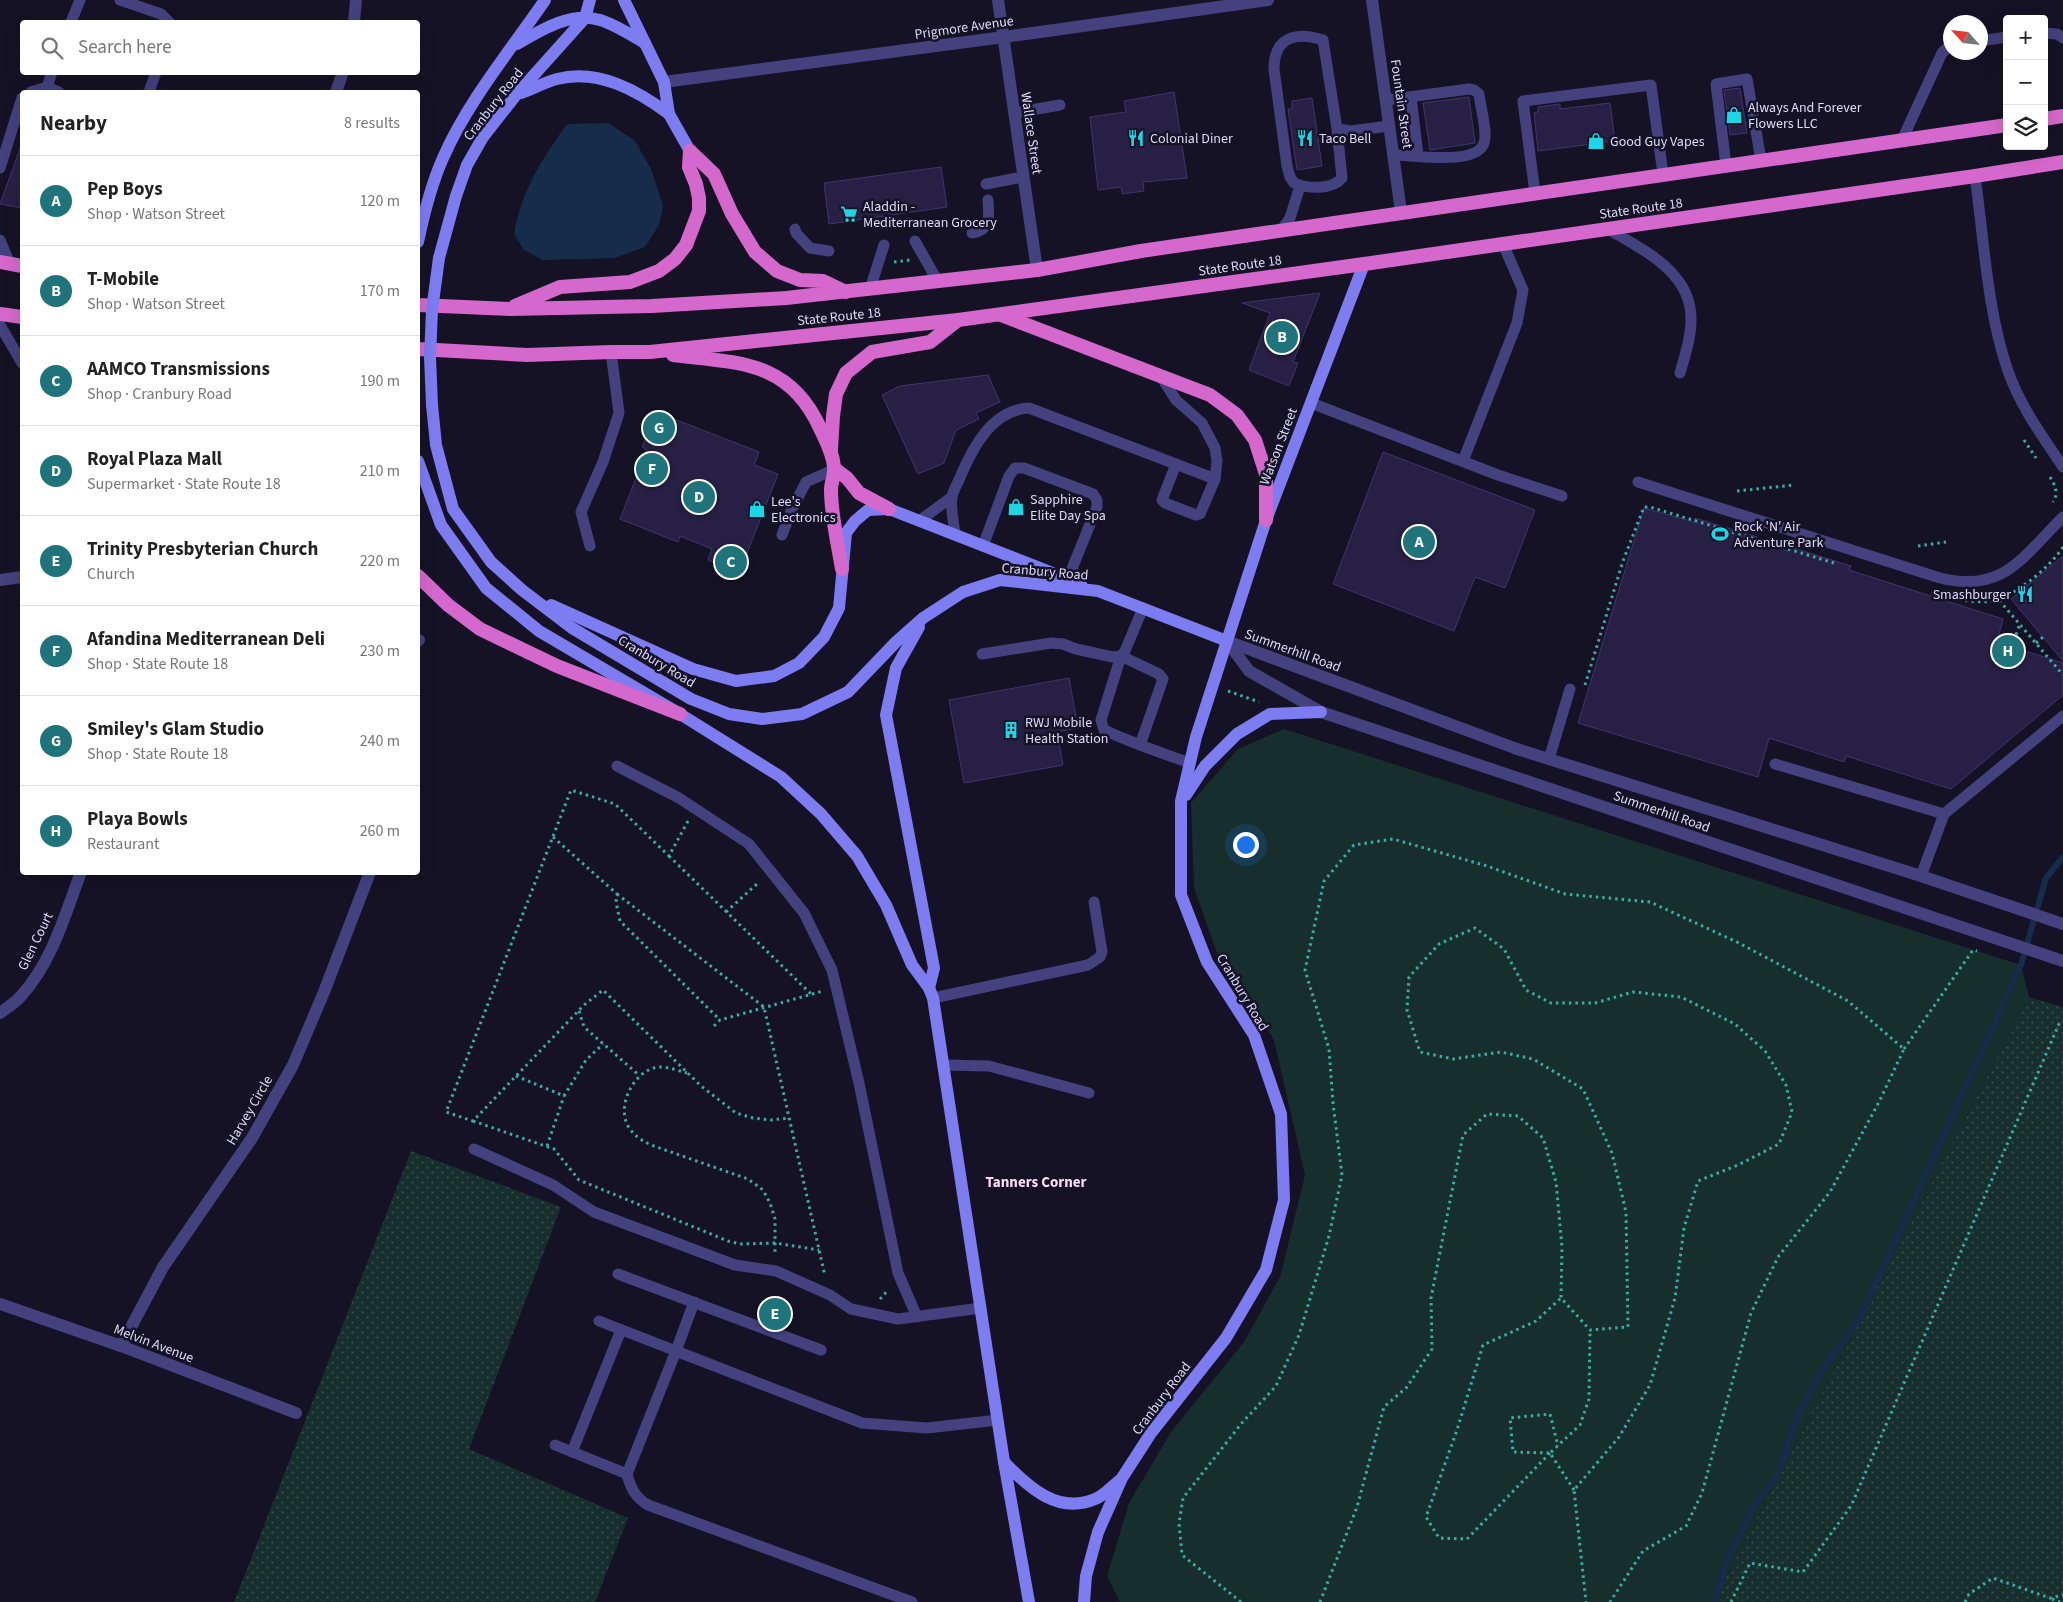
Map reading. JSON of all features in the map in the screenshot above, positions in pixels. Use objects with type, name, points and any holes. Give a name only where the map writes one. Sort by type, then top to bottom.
[{"type":"highway","points":[[2048,118],[2063,116]]},
{"type":"highway","name":"State Route 18","points":[[420,305],[510,308],[652,306],[846,292],[937,280],[1037,270],[1142,251],[1401,212],[2003,125]]},
{"type":"highway","points":[[690,151],[714,174],[732,214],[755,252],[777,271],[800,280],[822,281],[846,292]]},
{"type":"highway","points":[[510,308],[560,286],[630,282],[659,271],[675,259],[686,245],[700,211],[700,198],[689,167],[690,151]]},
{"type":"highway","name":"State Route 18","points":[[420,349],[527,355],[650,352],[958,320],[1364,264],[2063,162]]},
{"type":"highway","points":[[0,314],[20,317]]},
{"type":"highway","points":[[998,314],[1210,395],[1237,415],[1255,440],[1266,474],[1266,520]]},
{"type":"highway","points":[[831,452],[832,416],[836,394],[846,373],[872,352],[930,342],[958,320]]},
{"type":"highway","points":[[650,352],[747,364],[773,373],[791,386],[812,411],[831,452],[835,469],[831,489],[842,569]]},
{"type":"highway","points":[[835,469],[847,478],[858,493],[889,509]]},
{"type":"highway","points":[[420,578],[448,605],[480,629],[557,666],[680,714]]},
{"type":"main road","name":"Cranbury Road","points":[[420,234],[432,185],[455,133],[490,77],[546,0]]},
{"type":"main road","name":"Cranbury Road","points":[[590,0],[585,18],[516,95],[483,137],[467,166],[456,196],[440,258],[432,310],[430,357],[436,445],[453,509],[491,562],[522,590],[572,628],[691,699],[728,714],[762,719],[802,714],[848,692],[896,642],[923,618],[963,592],[1000,580],[1066,583],[1098,590],[1227,641],[1196,737],[1181,801],[1181,895],[1206,962],[1254,1035],[1281,1114],[1284,1200],[1266,1270],[1261,1279],[1226,1338],[1151,1433],[1122,1478],[1098,1532],[1086,1576],[1084,1602]]},
{"type":"main road","points":[[624,0],[664,82],[669,114],[690,151]]},
{"type":"main road","points":[[513,46],[543,28],[561,22],[585,18],[600,20],[645,43]]},
{"type":"main road","points":[[516,95],[558,78],[588,77],[606,80],[623,86],[650,100],[669,114]]},
{"type":"main road","name":"Watson Street","points":[[1227,641],[1266,520],[1364,264]]},
{"type":"main road","points":[[420,466],[441,525],[486,588],[539,631],[680,714],[781,777],[821,814],[857,856],[886,905],[912,965],[931,993]]},
{"type":"main road","points":[[522,590],[575,617],[693,669],[736,681],[774,676],[799,662],[824,637],[839,608],[846,533],[855,521],[868,510],[889,509],[983,546],[1066,583]]},
{"type":"main road","points":[[923,618],[896,668],[886,715],[934,968],[931,993],[1004,1462],[1029,1602]]},
{"type":"main road","points":[[1181,801],[1206,766],[1237,734],[1270,714],[1321,712]]},
{"type":"main road","points":[[1004,1462],[1024,1482],[1051,1501],[1075,1505],[1096,1499],[1122,1478]]},
{"type":"street","points":[[354,20],[356,0]]},
{"type":"street","name":"Wallace Street","points":[[998,0],[1037,270]]},
{"type":"street","name":"Prigmore Avenue","points":[[664,82],[1268,0]]},
{"type":"street","name":"Fountain Street","points":[[1372,0],[1401,212]]},
{"type":"street","points":[[337,90],[342,75]]},
{"type":"street","points":[[0,580],[20,576]]},
{"type":"street","name":"Summerhill Road","points":[[1227,641],[1249,671],[1321,712],[2063,961]]},
{"type":"street","name":"Summerhill Road","points":[[1227,641],[1549,759],[1921,876],[2062,924]]},
{"type":"street","name":"Glen Court","points":[[0,1013],[20,997],[41,970],[80,875]]},
{"type":"street","name":"Harvey Circle","points":[[121,1346],[163,1267],[252,1138],[292,1065],[324,992],[369,875]]},
{"type":"street","name":"Melvin Avenue","points":[[0,1304],[121,1346],[296,1413]]},
{"type":"lane","points":[[72,20],[80,0]]},
{"type":"lane","points":[[120,0],[161,14],[167,20]]},
{"type":"lane","points":[[2048,33],[2057,34],[2063,38]]},
{"type":"lane","points":[[1308,36],[1323,40],[1337,128],[1342,178],[1338,184],[1316,187],[1300,186],[1294,183],[1289,172],[1274,69],[1274,56],[1277,48],[1288,38],[1308,36]]},
{"type":"lane","points":[[1988,40],[2003,38]]},
{"type":"lane","points":[[1902,140],[1943,52]]},
{"type":"lane","points":[[46,87],[51,75]]},
{"type":"lane","points":[[149,90],[155,75]]},
{"type":"lane","points":[[1726,165],[1716,84],[1747,79],[1760,160]]},
{"type":"lane","points":[[1535,192],[1523,101],[1651,85],[1663,174]]},
{"type":"lane","points":[[37,90],[46,87],[54,90]]},
{"type":"lane","points":[[1386,100],[1474,90],[1478,94],[1485,137],[1484,145],[1470,155],[1437,157],[1393,154]]},
{"type":"lane","points":[[1411,97],[1418,155]]},
{"type":"lane","points":[[0,168],[20,104]]},
{"type":"lane","points":[[1014,113],[1060,105]]},
{"type":"lane","points":[[1337,128],[1351,131],[1389,126]]},
{"type":"lane","points":[[1975,176],[1997,337],[2009,374],[2036,428],[2063,467]]},
{"type":"lane","points":[[986,184],[1023,177]]},
{"type":"lane","points":[[1281,231],[1290,218],[1300,186]]},
{"type":"lane","points":[[972,233],[985,228],[989,222],[988,200]]},
{"type":"lane","points":[[795,229],[796,233],[810,248],[830,251]]},
{"type":"lane","points":[[1608,229],[1670,269],[1681,283],[1689,300],[1692,319],[1690,337],[1680,372]]},
{"type":"lane","points":[[0,240],[11,264]]},
{"type":"lane","points":[[914,241],[937,280]]},
{"type":"lane","points":[[1463,461],[1517,322],[1523,290],[1503,244]]},
{"type":"lane","points":[[870,289],[884,245]]},
{"type":"lane","points":[[0,325],[20,360]]},
{"type":"lane","points":[[590,546],[581,512],[603,462],[619,414],[611,352]]},
{"type":"lane","points":[[1160,375],[1176,400],[1202,423],[1215,448],[1217,461],[1215,479],[1200,514],[1196,515],[1165,503],[1162,500],[1176,464]]},
{"type":"lane","points":[[1311,403],[1463,461],[1562,496]]},
{"type":"lane","points":[[919,521],[952,497],[980,438],[997,420],[1016,408],[1029,408],[1215,479]]},
{"type":"lane","points":[[983,546],[1009,476],[1015,468],[1024,468],[1093,494],[1097,500],[1097,507],[1066,583]]},
{"type":"lane","points":[[782,535],[791,511],[806,482],[835,469]]},
{"type":"lane","points":[[1638,482],[1940,578],[1959,581],[1982,581],[2001,575],[2016,565],[2063,517]]},
{"type":"lane","points":[[952,497],[956,535]]},
{"type":"lane","points":[[1143,608],[1125,651],[1121,656],[1102,720],[1104,730],[1190,763]]},
{"type":"lane","points":[[982,654],[1051,643],[1063,644],[1076,649],[1113,657],[1121,656],[1159,674],[1163,679],[1140,745]]},
{"type":"lane","points":[[1549,759],[1570,689]]},
{"type":"lane","points":[[1921,876],[1944,814],[2063,716]]},
{"type":"lane","points":[[1775,764],[1944,814]]},
{"type":"lane","points":[[616,766],[680,798],[749,844],[804,912],[832,970],[859,1083],[898,1273],[917,1317]]},
{"type":"lane","points":[[931,993],[1088,965],[1094,962],[1102,952],[1094,902]]},
{"type":"lane","points":[[943,1065],[989,1066],[1090,1093]]},
{"type":"lane","points":[[474,1149],[553,1185],[594,1212],[735,1266],[776,1271],[830,1295],[851,1309],[898,1319],[981,1308]]},
{"type":"lane","points":[[618,1274],[821,1350]]},
{"type":"lane","points":[[694,1302],[628,1474],[632,1490],[638,1499],[648,1505],[912,1602]]},
{"type":"lane","points":[[599,1321],[862,1423],[927,1428],[998,1420]]},
{"type":"lane","points":[[572,1452],[620,1330]]},
{"type":"lane","points":[[555,1445],[628,1474]]},
{"type":"path","points":[[892,263],[910,260]]},
{"type":"path","points":[[1737,491],[1794,485]]},
{"type":"path","points":[[1584,691],[1623,561],[1644,507],[1650,507],[1842,565]]},
{"type":"path","points":[[1918,546],[1946,542]]},
{"type":"path","points":[[1942,596],[1965,602],[1986,603],[1999,600],[2017,591],[2056,557],[2063,547]]},
{"type":"path","points":[[1999,600],[2063,675]]},
{"type":"path","points":[[2012,647],[2020,625]]},
{"type":"path","points":[[2036,643],[2043,637]]},
{"type":"path","points":[[1225,690],[1259,702]]},
{"type":"path","points":[[1247,698],[1249,693]]},
{"type":"path","points":[[811,994],[616,804],[571,790],[446,1112],[554,1149],[579,1180],[728,1240],[740,1244],[775,1243],[819,1250]]},
{"type":"path","points":[[669,856],[695,808]]},
{"type":"path","points":[[553,837],[617,894],[764,1007],[826,1283]]},
{"type":"path","points":[[1241,1602],[1182,1555],[1179,1522],[1183,1498],[1241,1424],[1276,1386],[1299,1335],[1329,1236],[1342,1175],[1333,1103],[1330,1049],[1306,970],[1324,881],[1354,845],[1393,839],[1487,866],[1565,894],[1650,902],[1737,942],[1848,1001],[1904,1049]]},
{"type":"path","points":[[726,912],[771,872]]},
{"type":"path","points":[[617,894],[616,902],[620,921],[720,1020]]},
{"type":"path","points":[[1574,1490],[1619,1436],[1650,1385],[1676,1298],[1684,1228],[1698,1181],[1738,1165],[1778,1144],[1792,1112],[1786,1085],[1766,1051],[1735,1024],[1681,997],[1633,992],[1594,1003],[1551,1002],[1526,990],[1504,949],[1475,928],[1439,944],[1409,977],[1407,1010],[1420,1052],[1453,1059],[1501,1052],[1533,1059],[1584,1089],[1612,1153],[1626,1212],[1628,1327],[1590,1330]]},
{"type":"path","points":[[1610,1602],[1643,1551],[1686,1526],[1702,1493],[1751,1313],[1778,1257],[1830,1192],[1879,1102],[1904,1049],[1973,950],[1981,953]]},
{"type":"path","points":[[714,1026],[720,1020],[836,987]]},
{"type":"path","points":[[473,1121],[579,1011],[603,990],[687,1073],[736,1113],[753,1118],[771,1120],[789,1118]]},
{"type":"path","points":[[579,1011],[584,1027],[640,1076]]},
{"type":"path","points":[[1731,1602],[1750,1563],[1803,1572],[1851,1506],[2059,1024],[2063,1022]]},
{"type":"path","points":[[547,1146],[564,1096],[586,1060],[603,1044]]},
{"type":"path","points":[[687,1073],[660,1067],[647,1071],[640,1076],[628,1092],[624,1111],[627,1124],[637,1138],[651,1145],[748,1179],[763,1190],[775,1219],[776,1271]]},
{"type":"path","points":[[516,1076],[564,1096]]},
{"type":"path","points":[[1320,1602],[1357,1507],[1384,1407],[1407,1387],[1432,1349],[1431,1298],[1463,1135],[1487,1114],[1518,1116],[1543,1138],[1556,1182],[1562,1247],[1561,1298],[1590,1330],[1589,1400],[1580,1425],[1467,1539],[1438,1538],[1426,1517],[1457,1430],[1483,1344],[1536,1321],[1561,1298]]},
{"type":"path","points":[[874,1300],[882,1298],[888,1290]]},
{"type":"path","points":[[1550,1454],[1513,1452],[1510,1418],[1550,1414],[1558,1446]]},
{"type":"path","points":[[1550,1454],[1574,1490],[1586,1602]]},
{"type":"path","points":[[1965,1602],[1969,1594],[1993,1578],[2060,1602]]},
{"type":"path","points":[[2050,1598],[2063,1595]]},
{"type":"green space","points":[[1284,729],[2021,965],[2029,997],[1713,1602],[1120,1602],[1107,1576],[1129,1503],[1171,1432],[1244,1342],[1280,1277],[1305,1175],[1274,1040],[1216,950],[1194,888],[1191,803],[1238,749]]},
{"type":"green space","points":[[2029,997],[2063,1007],[2063,1602],[1713,1602]]},
{"type":"green space","points":[[411,1151],[561,1207],[469,1449],[628,1518],[595,1602],[234,1602]]},
{"type":"water","points":[[608,123],[635,141],[651,169],[663,206],[659,225],[645,247],[615,258],[543,260],[524,250],[514,234],[517,218],[527,190],[549,150],[567,124]]},
{"type":"building","points":[[1740,88],[1747,133],[1730,135],[1724,90]]},
{"type":"building","name":"Colonial Diner","points":[[1174,92],[1187,178],[1143,182],[1144,191],[1122,194],[1121,187],[1098,190],[1090,117],[1126,112],[1124,101]]},
{"type":"building","points":[[1469,97],[1475,143],[1430,150],[1423,103]]},
{"type":"building","name":"Taco Bell","points":[[1312,98],[1322,166],[1297,170],[1288,109],[1292,109],[1292,101]]},
{"type":"building","points":[[1610,103],[1615,141],[1538,151],[1534,113],[1538,112],[1538,107],[1560,104],[1560,109]]},
{"type":"building","points":[[20,149],[20,208],[0,204]]},
{"type":"building","points":[[941,167],[947,207],[829,224],[824,183]]},
{"type":"building","points":[[1320,293],[1293,362],[1298,363],[1289,386],[1249,370],[1270,313],[1242,303]]},
{"type":"building","points":[[988,375],[1000,402],[976,413],[979,419],[956,430],[944,463],[918,474],[882,395],[900,386]]},
{"type":"building","points":[[656,412],[759,452],[754,465],[778,474],[744,561],[740,559],[735,571],[708,560],[712,549],[680,536],[678,542],[620,519],[647,450],[642,447]]},
{"type":"building","points":[[1383,452],[1535,510],[1505,588],[1475,577],[1454,631],[1333,584]]},
{"type":"building","points":[[1644,508],[1694,522],[1695,518],[1757,537],[1755,541],[1788,551],[1790,547],[1851,566],[1849,570],[2003,619],[1997,642],[2063,663],[2063,695],[1951,789],[1846,756],[1844,762],[1769,738],[1758,777],[1578,723]]},
{"type":"building","points":[[2063,556],[2063,661],[2011,599]]},
{"type":"building","name":"RWJ Mobile Health Station","points":[[1069,678],[1078,728],[1057,732],[1063,765],[964,783],[949,700]]},
{"type":"waterway","points":[[1714,1602],[1727,1560],[1754,1505],[1778,1475],[1796,1419],[1819,1375],[1860,1318],[2021,965],[2046,878],[2063,857]]},
{"type":"place","name":"Always And Forever Flowers LLC","points":[[1734,115]]},
{"type":"place","name":"Colonial Diner","points":[[1136,138]]},
{"type":"place","name":"Taco Bell","points":[[1305,138]]},
{"type":"place","name":"Good Guy Vapes","points":[[1596,141]]},
{"type":"place","name":"Aladdin - Mediterranean Grocery","points":[[849,214]]},
{"type":"place","name":"T-Mobile","points":[[1282,337]]},
{"type":"place","name":"Smiley's Glam Studio","points":[[659,428]]},
{"type":"place","name":"Afandina Mediterranean Deli","points":[[652,469]]},
{"type":"place","name":"Royal Plaza Mall","points":[[699,497]]},
{"type":"place","name":"Sapphire Elite Day Spa","points":[[1016,507]]},
{"type":"place","name":"Lee's Electronics","points":[[757,509]]},
{"type":"place","name":"Rock 'N' Air Adventure Park","points":[[1720,534]]},
{"type":"place","name":"Pep Boys","points":[[1419,542]]},
{"type":"place","name":"AAMCO Transmissions","points":[[731,562]]},
{"type":"place","name":"Smashburger","points":[[2025,594]]},
{"type":"place","name":"Playa Bowls","points":[[2008,651]]},
{"type":"place","name":"RWJ Mobile Health Station","points":[[1011,730]]},
{"type":"place","name":"Trinity Presbyterian Church","points":[[775,1314]]},
{"type":"district","name":"Tanners Corner","points":[[1036,1182]]}]
